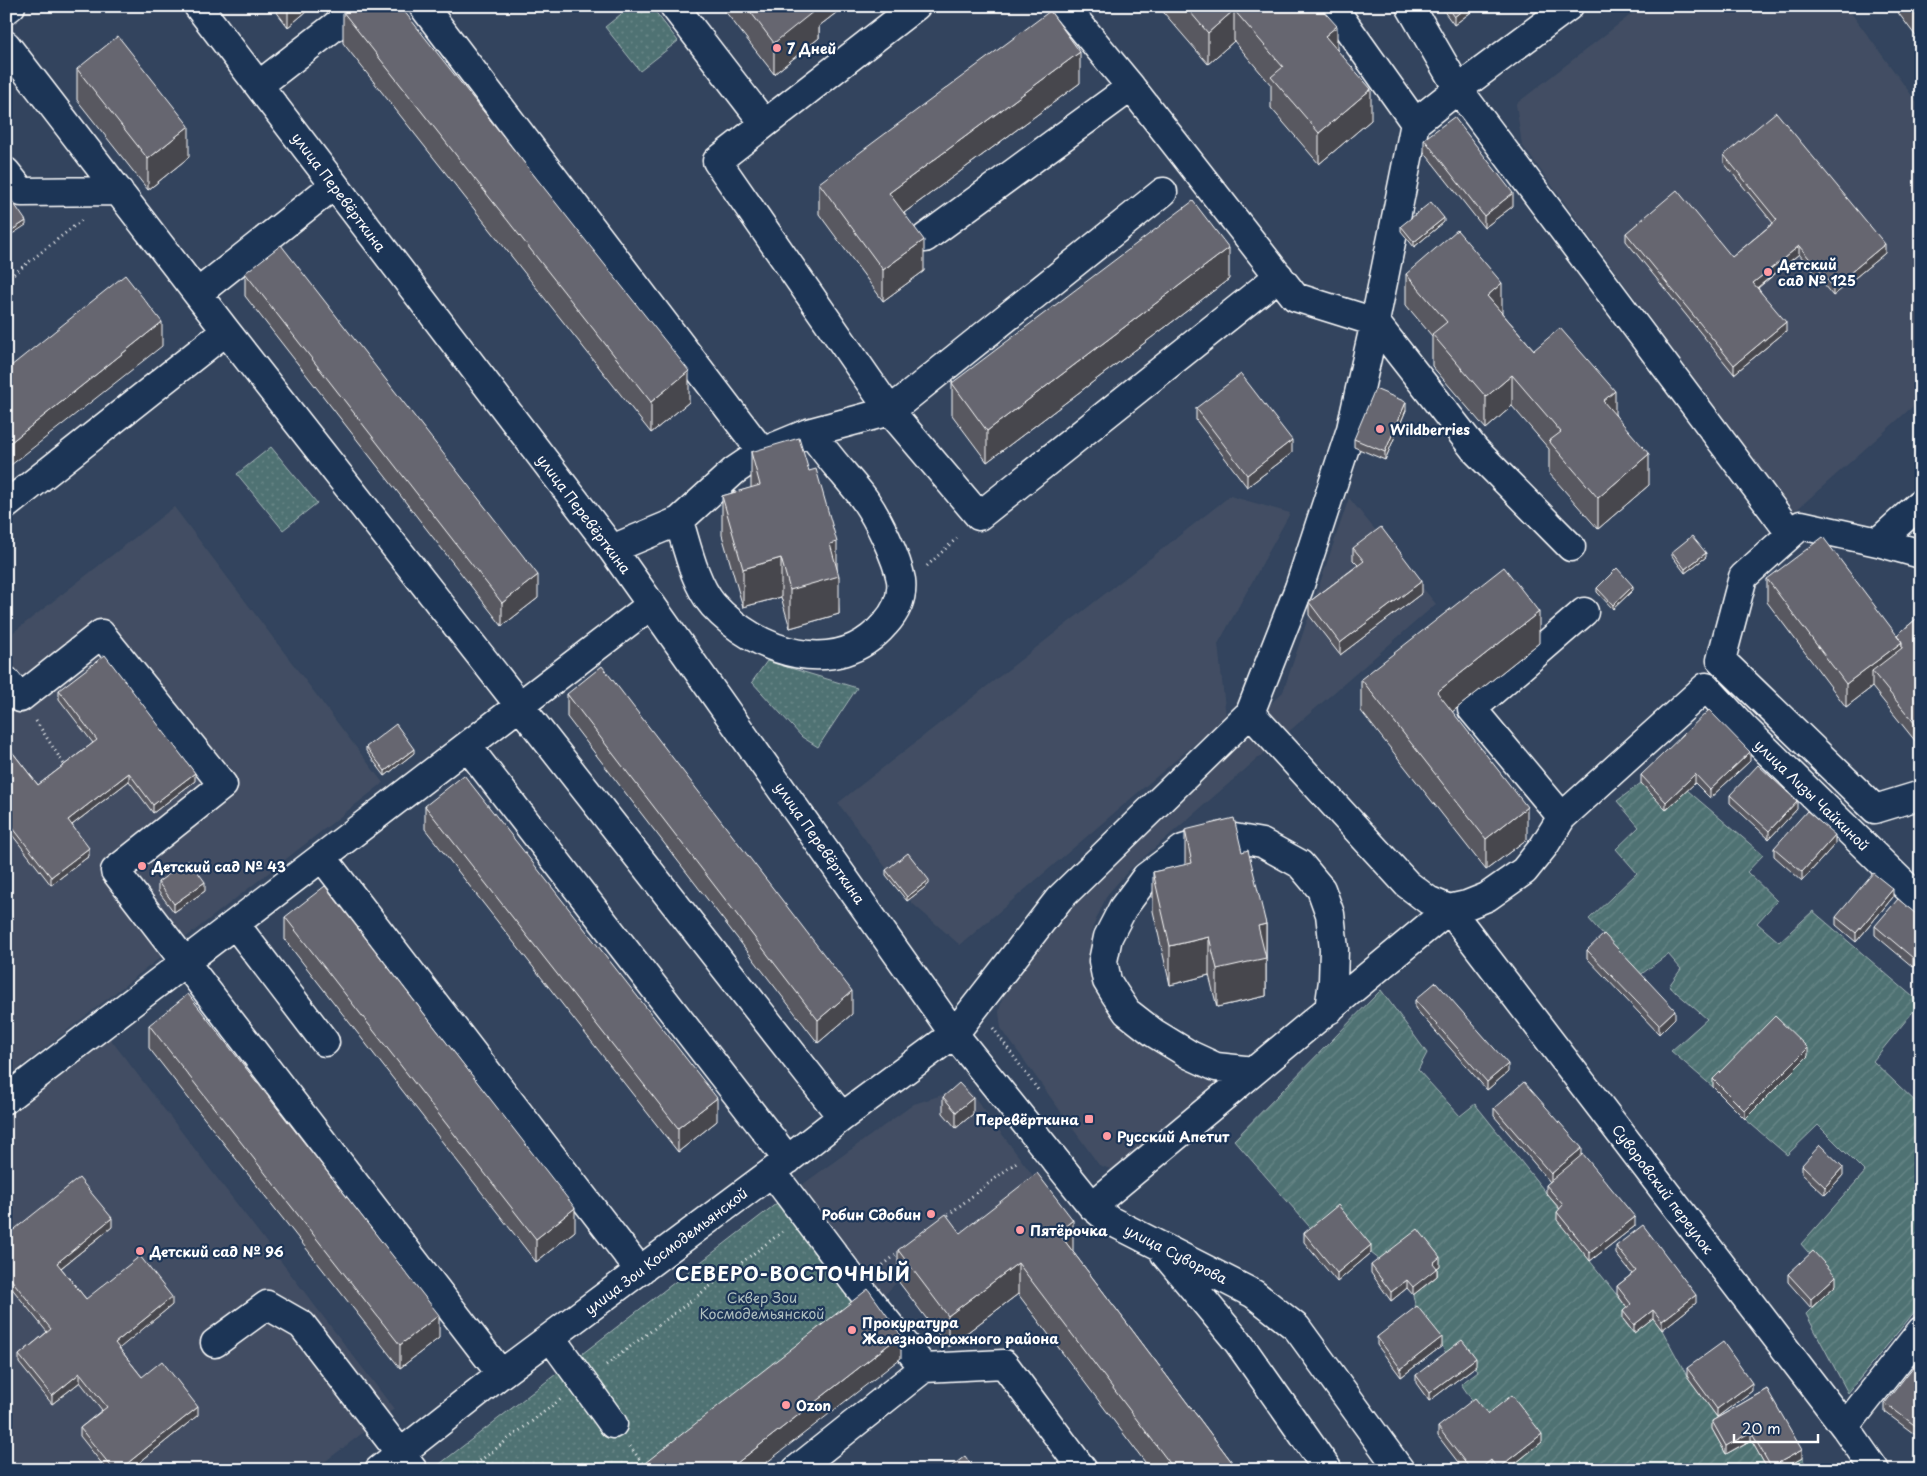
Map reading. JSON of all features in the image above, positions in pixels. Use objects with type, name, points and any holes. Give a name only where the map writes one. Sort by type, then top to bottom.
[{"type":"street","points":[[6,10],[11,6]]},
{"type":"street","name":"улица Перевёрткина","points":[[198,6],[612,549],[954,1034]]},
{"type":"street","points":[[259,85],[361,6]]},
{"type":"street","points":[[423,6],[762,452]]},
{"type":"street","points":[[674,6],[764,123]]},
{"type":"street","points":[[916,6],[717,161],[890,412],[979,516],[1279,276]]},
{"type":"street","points":[[1064,6],[1295,297],[1375,322],[1475,450],[1571,547]]},
{"type":"street","points":[[1332,6],[1415,123]]},
{"type":"street","points":[[1410,6],[1458,89],[1791,534]]},
{"type":"street","points":[[1449,909],[1428,900],[1407,884],[1250,713],[1299,588],[1351,429],[1375,322],[1415,123],[1569,6]]},
{"type":"street","points":[[6,45],[226,331],[842,1117]]},
{"type":"street","points":[[925,238],[1130,87]]},
{"type":"street","points":[[6,172],[22,192],[119,191]]},
{"type":"street","points":[[198,294],[334,185]]},
{"type":"street","points":[[612,549],[679,521],[734,472],[762,452],[811,433],[890,412],[1163,192]]},
{"type":"street","points":[[6,505],[226,331]]},
{"type":"street","points":[[679,521],[697,576],[712,603],[728,619],[754,638],[790,653],[819,656],[842,653],[862,645],[880,630],[893,615],[902,594],[900,579],[891,550],[866,501],[811,433]]},
{"type":"street","points":[[1878,542],[1921,503]]},
{"type":"street","points":[[1921,554],[1878,542],[1801,525],[1743,578],[1721,660],[1875,809],[1921,795]]},
{"type":"street","points":[[6,1099],[651,605]]},
{"type":"street","points":[[1092,1206],[1449,909],[1467,905],[1487,897],[1524,871],[1544,846],[1562,817],[1472,709],[1584,612]]},
{"type":"street","points":[[13,690],[101,634],[223,785],[115,872],[501,1374]]},
{"type":"street","name":"улица Лизы Чайкиной","points":[[1562,817],[1706,687],[1743,727],[1921,901]]},
{"type":"street","name":"улица Зои Космодемьянской","points":[[379,1470],[406,1461],[501,1374],[954,1034],[1059,899],[1250,713]]},
{"type":"street","points":[[467,746],[780,1166],[804,1215],[924,1368]]},
{"type":"street","points":[[1254,1071],[1216,1067],[1190,1055],[1154,1033],[1127,1012],[1114,994],[1107,981],[1103,961],[1108,937],[1123,908],[1146,877],[1183,849],[1223,836],[1262,843],[1300,864],[1321,889],[1330,914],[1334,949],[1333,981],[1329,1010]]},
{"type":"street","points":[[322,857],[640,1271]]},
{"type":"street","name":"Суворовский переулок","points":[[1449,909],[1845,1426],[1875,1470]]},
{"type":"street","points":[[235,924],[325,1042]]},
{"type":"street","name":"улица Суворова","points":[[954,1034],[1092,1206],[1109,1220],[1254,1294],[1296,1328],[1400,1470]]},
{"type":"street","points":[[1157,1245],[1238,1342],[1328,1470]]},
{"type":"street","points":[[215,1343],[267,1305],[302,1325],[406,1461]]},
{"type":"street","points":[[1845,1426],[1921,1331]]},
{"type":"street","points":[[551,1338],[613,1424]]},
{"type":"street","points":[[796,1470],[924,1368],[1004,1364],[1083,1470]]},
{"type":"path","points":[[6,280],[119,191]]},
{"type":"path","points":[[13,690],[68,770]]},
{"type":"path","points":[[976,1006],[1041,1094]]},
{"type":"path","points":[[941,1220],[1041,1143]]},
{"type":"path","points":[[468,1470],[804,1215]]},
{"type":"path","points":[[857,1285],[903,1250]]},
{"type":"shaded area","name":"Детский сад № 125","points":[[1642,6],[1846,6],[1921,108],[1921,399],[1793,513],[1522,145],[1516,104]]},
{"type":"shaded area","points":[[1230,496],[1290,513],[1218,644],[1226,717],[960,945],[912,903],[838,803]]},
{"type":"shaded area","points":[[1349,498],[1436,604],[1129,870],[1107,895],[1092,929],[1093,967],[1155,1049],[1216,1083],[1113,1170],[1099,1165],[1001,1028],[999,1012],[1003,995],[1070,900],[1204,767],[1283,692]]},
{"type":"shaded area","name":"Детский сад № 43","points":[[174,507],[383,783],[9,1076],[6,1072],[6,638]]},
{"type":"shaded area","name":"Детский сад № 96","points":[[108,1036],[394,1409],[314,1470],[17,1470],[6,1456],[6,1115]]},
{"type":"shaded area","points":[[967,1087],[1048,1196],[898,1281],[868,1312],[781,1200],[914,1104]]},
{"type":"green space","points":[[631,6],[651,6],[678,41],[640,71],[605,27]]},
{"type":"green space","points":[[271,447],[317,503],[283,530],[237,474]]},
{"type":"green space","points":[[767,661],[857,688],[818,747],[802,737],[752,682]]},
{"type":"green space","points":[[1641,783],[1667,810],[1687,790],[1763,855],[1747,872],[1777,901],[1757,923],[1779,942],[1813,911],[1920,1003],[1873,1061],[1921,1107],[1921,1228],[1914,1237],[1921,1243],[1921,1304],[1848,1393],[1806,1314],[1836,1284],[1801,1244],[1865,1172],[1818,1125],[1787,1155],[1745,1119],[1807,1056],[1776,1022],[1713,1087],[1671,1051],[1707,1019],[1669,986],[1681,969],[1668,954],[1639,976],[1589,919],[1637,873],[1616,849],[1639,827],[1617,801]]},
{"type":"green space","points":[[1381,990],[1427,1053],[1418,1070],[1460,1116],[1475,1104],[1563,1214],[1590,1261],[1631,1313],[1623,1319],[1633,1333],[1653,1318],[1662,1330],[1687,1376],[1717,1417],[1712,1429],[1726,1454],[1751,1440],[1768,1470],[1506,1470],[1488,1423],[1461,1384],[1478,1371],[1462,1349],[1448,1357],[1442,1346],[1417,1314],[1413,1295],[1437,1276],[1384,1263],[1371,1253],[1315,1233],[1234,1140]]},
{"type":"green space","name":"Сквер Зои Космодемьянской","points":[[781,1200],[868,1312],[665,1470],[432,1470]]},
{"type":"green space","points":[[1802,1458],[1809,1470],[1781,1470]]},
{"type":"building","points":[[350,6],[400,6],[689,371],[651,402],[343,12]]},
{"type":"building","points":[[746,6],[819,6],[819,7],[774,43]]},
{"type":"building","points":[[1185,6],[1319,6],[1337,26],[1325,36],[1371,89],[1319,133],[1271,77],[1283,67],[1234,10],[1208,33]]},
{"type":"building","points":[[1446,6],[1468,6],[1454,17]]},
{"type":"building","points":[[1910,6],[1921,6],[1921,20]]},
{"type":"building","points":[[1050,11],[1080,52],[889,193],[924,240],[883,270],[819,183]]},
{"type":"building","points":[[118,36],[189,126],[148,159],[77,69]]},
{"type":"building","points":[[1776,112],[1885,244],[1833,287],[1799,246],[1753,283],[1786,322],[1734,365],[1626,233],[1677,190],[1732,257],[1777,220],[1724,155]]},
{"type":"building","points":[[1454,117],[1513,193],[1484,216],[1424,139]]},
{"type":"building","points":[[6,192],[26,221],[6,234]]},
{"type":"building","points":[[1193,201],[1229,248],[987,431],[952,383]]},
{"type":"building","points":[[1431,202],[1444,218],[1414,242],[1401,226]]},
{"type":"building","points":[[1457,230],[1502,283],[1487,296],[1534,350],[1560,328],[1615,391],[1603,401],[1649,454],[1598,498],[1549,441],[1561,432],[1512,375],[1486,397],[1432,334],[1447,322],[1406,274]]},
{"type":"building","points":[[281,245],[538,575],[502,603],[245,273]]},
{"type":"building","points":[[125,275],[162,322],[6,446],[6,370]]},
{"type":"building","points":[[1241,374],[1292,440],[1247,475],[1196,408]]},
{"type":"building","name":"Wildberries","points":[[1375,389],[1406,402],[1385,452],[1354,439]]},
{"type":"building","points":[[799,438],[809,471],[816,469],[837,542],[830,544],[839,576],[790,590],[781,558],[743,569],[722,496],[760,485],[751,452]]},
{"type":"building","points":[[1381,527],[1422,581],[1340,643],[1309,602],[1364,561],[1353,548]]},
{"type":"building","points":[[1692,536],[1706,553],[1685,569],[1672,552]]},
{"type":"building","points":[[1823,537],[1902,642],[1846,684],[1767,579]]},
{"type":"building","points":[[1504,567],[1539,612],[1437,692],[1527,807],[1486,839],[1361,679]]},
{"type":"building","points":[[1617,568],[1633,586],[1613,605],[1597,588]]},
{"type":"building","points":[[1921,615],[1920,730],[1872,671],[1902,648],[1902,642],[1897,635]]},
{"type":"building","points":[[105,655],[195,773],[153,805],[129,773],[68,820],[89,848],[51,877],[6,819],[6,744],[38,785],[97,740],[59,690]]},
{"type":"building","points":[[602,666],[852,991],[818,1020],[567,694]]},
{"type":"building","points":[[1709,710],[1750,752],[1710,790],[1695,774],[1666,802],[1641,775]]},
{"type":"building","points":[[396,724],[414,749],[385,771],[366,747]]},
{"type":"building","points":[[1758,765],[1797,801],[1769,831],[1730,795]]},
{"type":"building","points":[[464,775],[717,1098],[678,1128],[425,806]]},
{"type":"building","points":[[1807,811],[1835,835],[1802,872],[1774,848]]},
{"type":"building","points":[[1234,818],[1242,852],[1248,850],[1266,924],[1258,926],[1266,958],[1217,969],[1209,937],[1170,946],[1153,872],[1192,863],[1185,830]]},
{"type":"building","points":[[908,853],[929,880],[907,897],[886,870]]},
{"type":"building","points":[[189,860],[205,882],[174,904],[158,882]]},
{"type":"building","points":[[1873,873],[1893,889],[1856,933],[1836,917]]},
{"type":"building","points":[[325,886],[575,1208],[536,1239],[285,917]]},
{"type":"building","points":[[1898,899],[1921,918],[1921,949],[1913,958],[1875,926]]},
{"type":"building","points":[[1604,934],[1675,1010],[1659,1025],[1587,950]]},
{"type":"building","points":[[1436,982],[1508,1064],[1487,1082],[1415,1000]]},
{"type":"building","points":[[188,994],[439,1315],[400,1345],[149,1025]]},
{"type":"building","points":[[1775,1016],[1808,1048],[1745,1111],[1713,1079]]},
{"type":"building","points":[[1524,1082],[1582,1148],[1551,1174],[1494,1108]]},
{"type":"building","points":[[959,1083],[973,1098],[956,1112],[943,1097]]},
{"type":"building","points":[[1820,1145],[1843,1167],[1825,1187],[1802,1165]]},
{"type":"building","points":[[1583,1154],[1635,1217],[1590,1253],[1557,1212],[1563,1205],[1546,1185]]},
{"type":"building","points":[[1037,1173],[1073,1220],[1058,1232],[1238,1470],[1175,1470],[1018,1263],[948,1316],[898,1250],[946,1214],[960,1233]]},
{"type":"building","points":[[79,1178],[112,1218],[57,1263],[86,1299],[140,1256],[172,1297],[115,1343],[142,1377],[162,1361],[198,1407],[119,1470],[114,1470],[80,1428],[107,1407],[80,1373],[52,1396],[19,1355],[51,1329],[6,1273],[6,1236]]},
{"type":"building","points":[[1338,1205],[1371,1245],[1337,1273],[1304,1233]]},
{"type":"building","points":[[1643,1225],[1696,1295],[1662,1321],[1653,1310],[1634,1325],[1623,1311],[1631,1304],[1617,1286],[1636,1271],[1616,1246]]},
{"type":"building","points":[[1418,1229],[1440,1257],[1433,1263],[1437,1268],[1413,1287],[1407,1280],[1391,1292],[1371,1265]]},
{"type":"building","points":[[1813,1251],[1836,1276],[1811,1299],[1788,1274]]},
{"type":"building","points":[[868,1289],[901,1335],[728,1470],[636,1470]]},
{"type":"building","points":[[1417,1306],[1442,1337],[1401,1369],[1377,1337]]},
{"type":"building","points":[[1462,1340],[1476,1358],[1429,1393],[1416,1375]]},
{"type":"building","points":[[1723,1342],[1752,1383],[1717,1409],[1687,1368]]},
{"type":"building","points":[[1917,1362],[1921,1365],[1921,1422],[1917,1427],[1885,1403]]},
{"type":"building","points":[[1767,1389],[1802,1450],[1771,1467],[1751,1432],[1726,1446],[1712,1421]]},
{"type":"building","points":[[1512,1395],[1542,1434],[1497,1469],[1491,1460],[1479,1470],[1471,1470],[1438,1427],[1475,1398],[1488,1414]]},
{"type":"building","points":[[965,1456],[975,1470],[947,1470]]},
{"type":"place","name":"7 Дней","points":[[777,48]]},
{"type":"place","name":"Детский сад № 125","points":[[1768,272]]},
{"type":"place","name":"Wildberries","points":[[1380,429]]},
{"type":"place","name":"Детский сад № 43","points":[[142,866]]},
{"type":"place","name":"Перевёрткина","points":[[1089,1119]]},
{"type":"place","name":"Русский Апетит","points":[[1107,1136]]},
{"type":"place","name":"Робин Сдобин","points":[[931,1214]]},
{"type":"place","name":"Пятёрочка","points":[[1020,1230]]},
{"type":"place","name":"Детский сад № 96","points":[[140,1251]]},
{"type":"place","name":"Прокуратура Железнодорожного района","points":[[852,1330]]},
{"type":"place","name":"Ozon","points":[[786,1405]]},
{"type":"district","name":"СЕВЕРО-ВОСТОЧНЫЙ","points":[[793,1273]]}]
